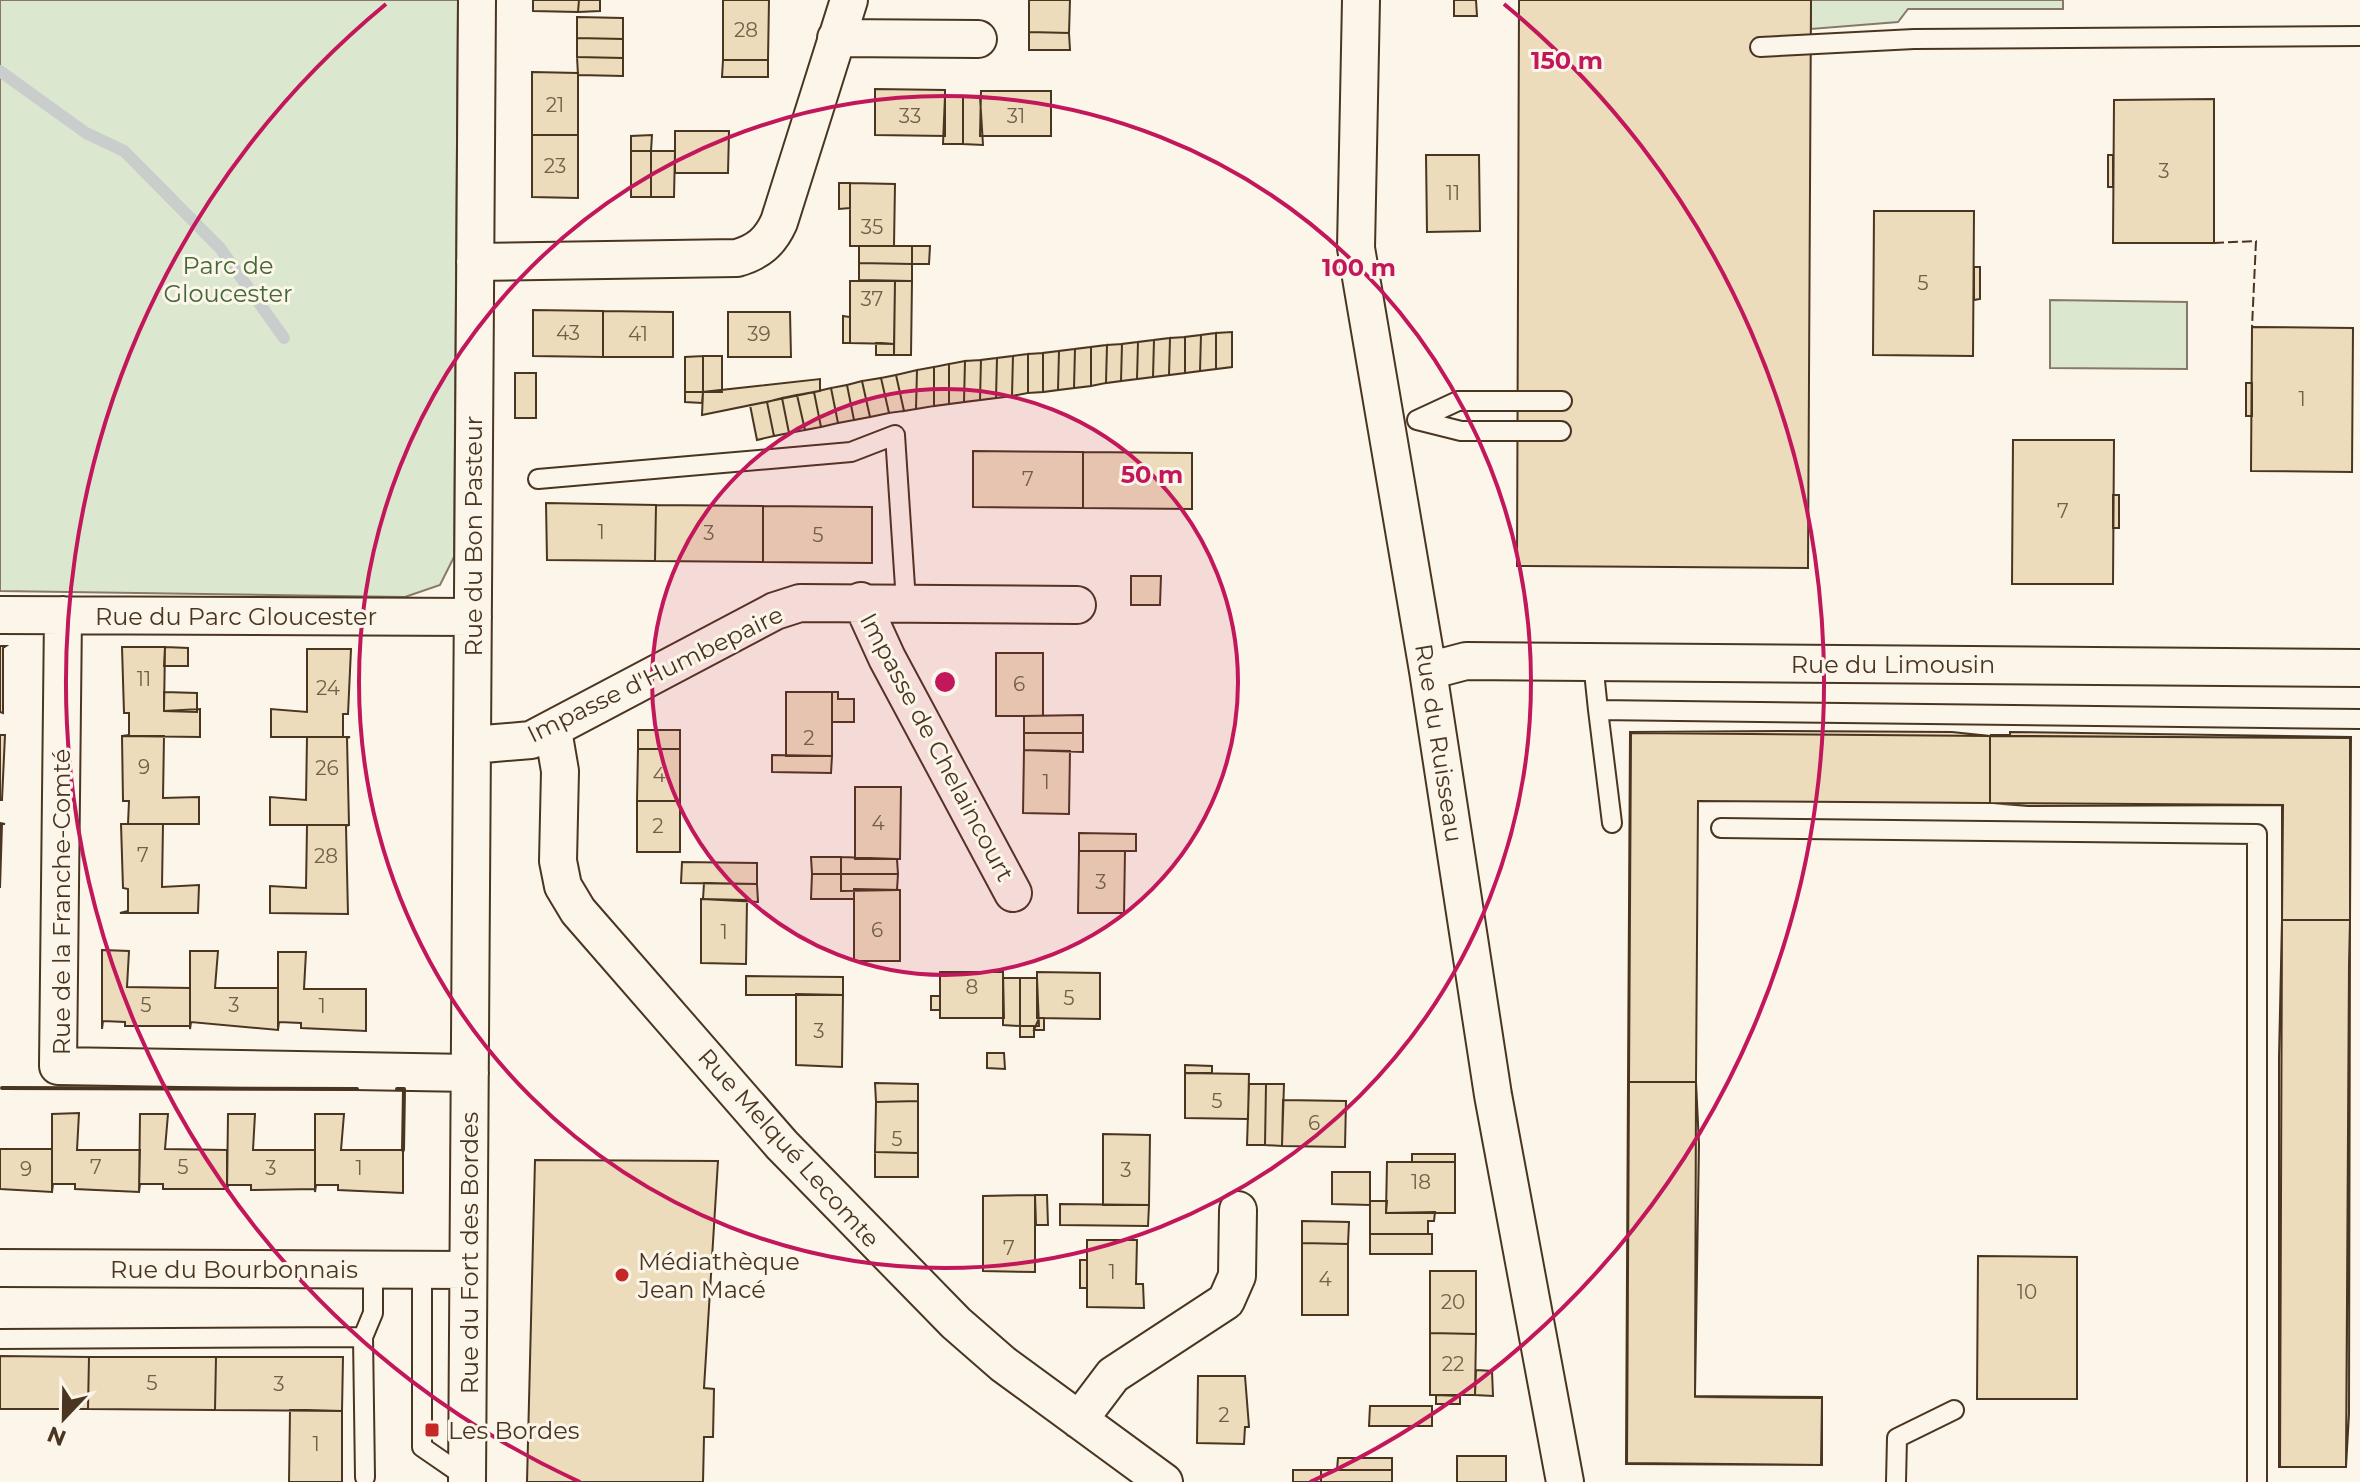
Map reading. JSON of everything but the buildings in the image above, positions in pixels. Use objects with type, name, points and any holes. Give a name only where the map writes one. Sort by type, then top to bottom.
[{"type":"street","name":"Rue du Bon Pasteur","points":[[470,1073],[477,0]]},
{"type":"street","points":[[475,262],[737,258],[751,254],[772,237],[779,222],[849,0]]},
{"type":"street","name":"Rue du Ruisseau","points":[[1361,0],[1356,248],[1402,424],[1428,671],[1493,1095],[1565,1482]]},
{"type":"street","points":[[836,38],[978,39]]},
{"type":"street","name":"Impasse d'Humbepaire","points":[[472,745],[531,740],[775,611],[800,603],[861,601],[1077,605]]},
{"type":"street","name":"Impasse de Chelaincourt","points":[[861,601],[887,658],[1013,893]]},
{"type":"street","name":"Rue du Parc Gloucester","points":[[0,615],[473,617]]},
{"type":"street","name":"Rue de la Franche-Comté","points":[[63,615],[58,1066],[470,1073]]},
{"type":"street","name":"Rue du Limousin","points":[[1428,671],[1466,661],[2360,668]]},
{"type":"street","name":"Rue Melqué Lecomte","points":[[553,730],[560,771],[558,861],[563,886],[578,911],[782,1145],[865,1233],[1003,1364],[1164,1482]]},
{"type":"street","name":"Rue du Fort des Bordes","points":[[467,1480],[470,1073]]},
{"type":"street","points":[[1079,1420],[1113,1375],[1226,1301],[1237,1276],[1238,1210]]},
{"type":"street","name":"Rue du Bourbonnais","points":[[0,1268],[468,1270]]},
{"type":"lane","points":[[1760,47],[1929,39],[2360,36]]},
{"type":"lane","points":[[1402,424],[1458,401],[1562,401]]},
{"type":"lane","points":[[1402,424],[1461,431],[1561,431]]},
{"type":"lane","points":[[538,479],[851,452],[895,435],[906,602]]},
{"type":"lane","points":[[1593,662],[1612,823]]},
{"type":"lane","points":[[1598,710],[2360,719]]},
{"type":"lane","points":[[1721,828],[2257,834],[2257,1482]]},
{"type":"lane","points":[[365,1477],[363,1337],[373,1313],[373,1270]]},
{"type":"lane","points":[[422,1270],[422,1447],[467,1480]]},
{"type":"lane","points":[[0,1339],[363,1337]]},
{"type":"lane","points":[[1896,1482],[1897,1438],[1954,1410]]},
{"type":"green space","name":"Parc de Gloucester","points":[[0,0],[458,0],[454,557],[440,585],[405,597],[0,591]]},
{"type":"green space","points":[[1811,0],[2063,0],[2063,9],[1908,9],[1898,22],[1811,29]]},
{"type":"green space","points":[[2050,300],[2187,302],[2187,369],[2050,368]]},
{"type":"waterway","points":[[0,71],[86,133],[124,151],[220,248],[284,338]]},
{"type":"fence","points":[[2214,243],[2256,241],[2252,327]]},
{"type":"wall","points":[[2,1088],[357,1089]]},
{"type":"wall","points":[[397,1089],[404,1089],[403,1150]]},
{"type":"place","name":"Médiathèque Jean Macé","points":[[622,1275]]},
{"type":"place","name":"Les Bordes","points":[[432,1430]]}]
